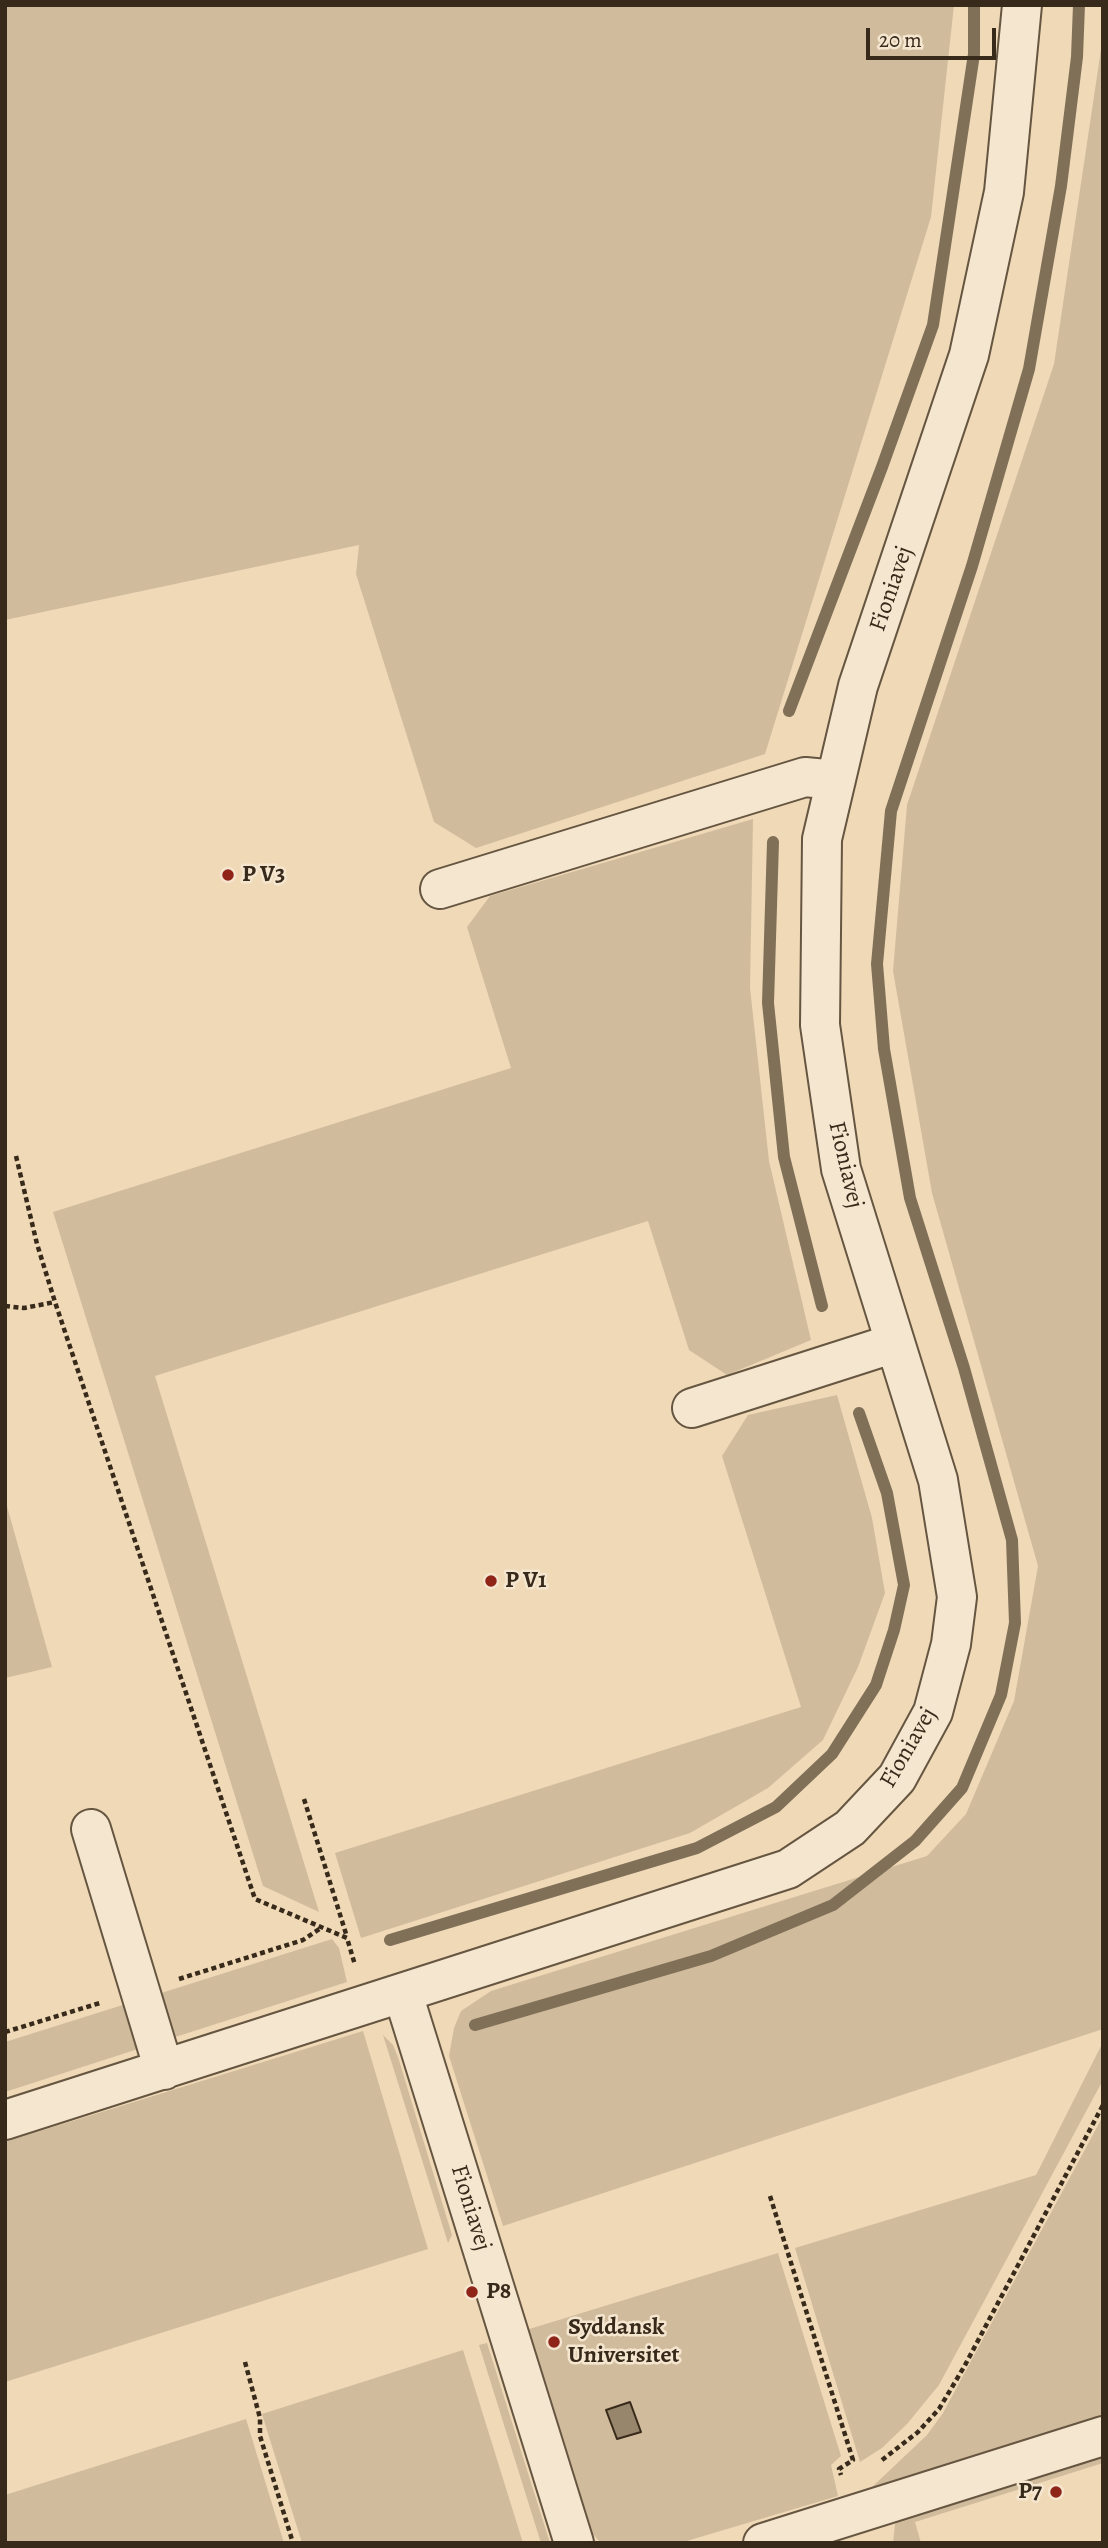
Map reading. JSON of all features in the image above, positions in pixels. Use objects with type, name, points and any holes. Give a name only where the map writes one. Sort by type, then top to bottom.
[{"type":"street","name":"Fioniavej","points":[[5,2120],[368,2006],[788,1869],[850,1828],[897,1778],[933,1712],[951,1644],[957,1597],[938,1480],[841,1169],[820,1025],[822,839],[858,686],[969,355],[1004,192],[1021,5]]},
{"type":"street","points":[[440,889],[805,777],[835,780]]},
{"type":"street","points":[[692,1408],[895,1343]]},
{"type":"street","points":[[91,1829],[164,2070]]},
{"type":"street","name":"Fioniavej","points":[[403,1994],[574,2543]]},
{"type":"street","points":[[763,2543],[1103,2436]]},
{"type":"path","points":[[16,1156],[37,1244],[55,1302],[255,1899],[348,1938]]},
{"type":"path","points":[[5,1306],[24,1308],[55,1302]]},
{"type":"path","points":[[304,1799],[368,2006]]},
{"type":"path","points":[[860,2512],[859,2484],[866,2472],[918,2432],[939,2409],[1103,2105]]},
{"type":"path","points":[[770,2196],[853,2460],[839,2469],[860,2512]]},
{"type":"path","points":[[245,2362],[260,2418],[260,2436],[293,2543]]},
{"type":"shaded area","points":[[5,5],[954,5],[931,217],[765,754],[476,848],[434,822],[356,574],[359,545],[5,620]]},
{"type":"shaded area","points":[[1103,36],[1103,2029],[503,2226],[449,2056],[454,2028],[461,2011],[491,1991],[927,1856],[966,1814],[1014,1701],[1038,1566],[932,1193],[893,971],[907,805],[1054,364]]},
{"type":"shaded area","points":[[753,819],[750,988],[769,1161],[811,1340],[727,1375],[689,1350],[648,1221],[155,1376],[319,1912],[263,1886],[53,1212],[511,1068],[467,927],[490,896]]},
{"type":"shaded area","points":[[837,1395],[872,1518],[885,1593],[858,1667],[823,1740],[768,1788],[690,1833],[361,1938],[335,1853],[801,1707],[722,1456],[748,1415]]},
{"type":"shaded area","points":[[5,1499],[52,1667],[5,1678]]},
{"type":"shaded area","points":[[332,1939],[339,1948],[347,1982],[169,2039],[155,1995]]},
{"type":"shaded area","points":[[129,2003],[138,2049],[5,2092],[5,2042]]},
{"type":"shaded area","points":[[363,2031],[428,2249],[5,2382],[5,2142]]},
{"type":"shaded area","points":[[383,2035],[393,2045],[398,2057],[452,2235],[448,2243]]},
{"type":"shaded area","points":[[1103,2042],[1103,2080],[939,2385],[907,2424],[882,2448],[860,2462],[795,2248],[1036,2175]]},
{"type":"shaded area","points":[[1103,2116],[1103,2416],[871,2488],[927,2435],[943,2413]]},
{"type":"shaded area","points":[[778,2253],[841,2456],[831,2465],[838,2496],[680,2543],[601,2543],[592,2533],[526,2330]]},
{"type":"shaded area","points":[[487,2343],[550,2543],[541,2543],[479,2345]]},
{"type":"shaded area","points":[[463,2350],[523,2543],[302,2543],[262,2414]]},
{"type":"shaded area","points":[[246,2419],[284,2543],[5,2543],[5,2495]]},
{"type":"shaded area","points":[[1103,2451],[1103,2463],[915,2522],[921,2543],[893,2543],[895,2524],[911,2511]]},
{"type":"building","points":[[630,2402],[641,2432],[617,2439],[606,2410]]},
{"type":"waterway","points":[[789,711],[933,325],[974,54],[974,5]]},
{"type":"waterway","points":[[475,2025],[711,1956],[833,1905],[915,1841],[962,1788],[1001,1695],[1015,1623],[1012,1540],[964,1368],[910,1198],[884,1049],[877,964],[891,811],[972,566],[1029,369],[1061,186],[1077,57],[1079,5]]},
{"type":"waterway","points":[[773,842],[768,1003],[784,1157],[822,1306]]},
{"type":"waterway","points":[[390,1940],[697,1848],[776,1807],[832,1754],[876,1685],[894,1630],[904,1585],[887,1493],[859,1413]]},
{"type":"place","name":"P V3","points":[[228,875]]},
{"type":"place","name":"P V1","points":[[491,1581]]},
{"type":"place","name":"P8","points":[[472,2292]]},
{"type":"place","name":"Syddansk Universitet","points":[[554,2342]]},
{"type":"place","name":"P7","points":[[1056,2492]]}]
